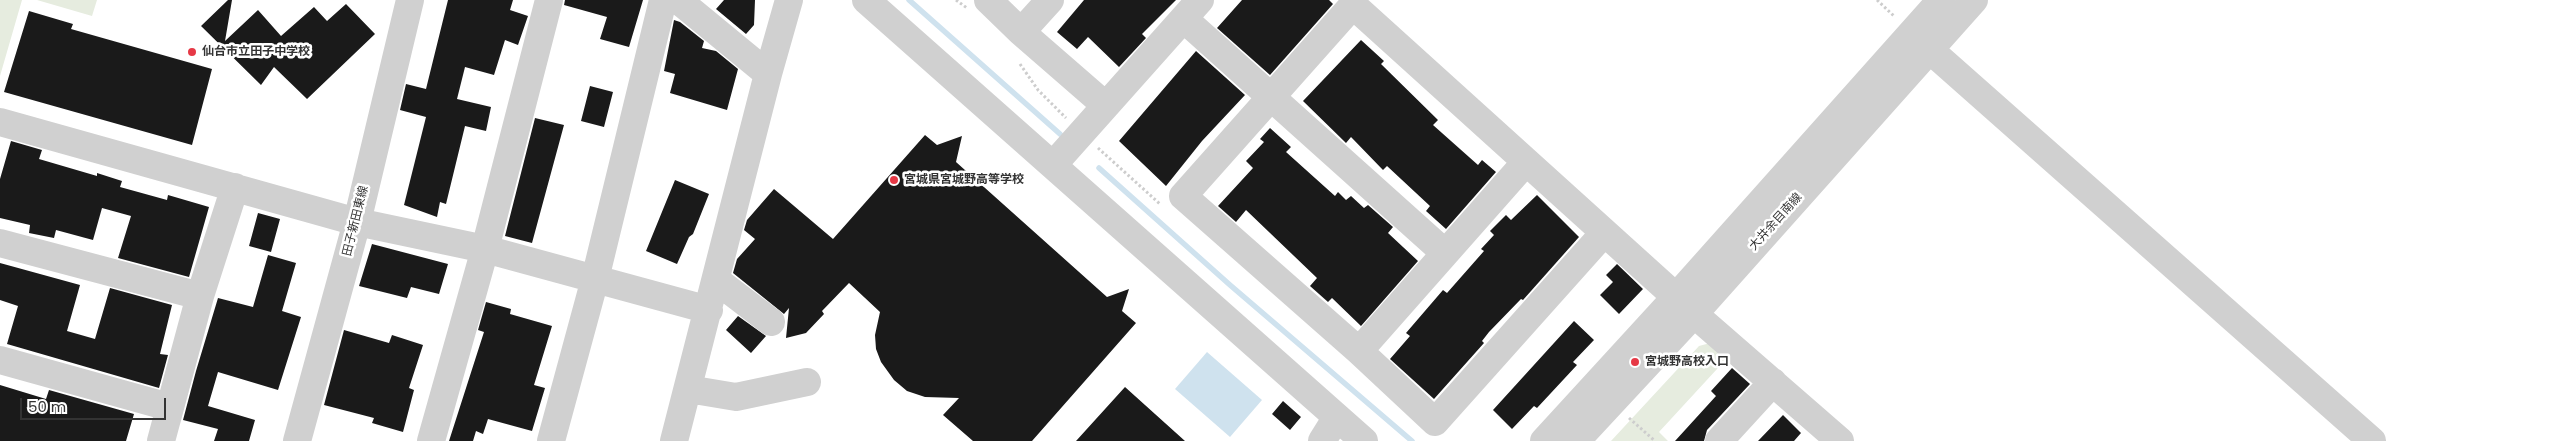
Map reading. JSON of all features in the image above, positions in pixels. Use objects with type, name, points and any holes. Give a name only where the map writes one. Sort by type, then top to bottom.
[{"type":"street","name":"田子新田東線","points":[[297,441],[357,222],[410,0]]},
{"type":"street","points":[[431,441],[485,250],[550,0]]},
{"type":"street","points":[[551,441],[595,279],[663,0]]},
{"type":"street","points":[[678,0],[768,74]]},
{"type":"street","points":[[674,441],[768,74],[790,0]]},
{"type":"street","points":[[866,0],[1364,441]]},
{"type":"street","points":[[988,0],[1021,32],[1106,104]]},
{"type":"street","points":[[1021,32],[1050,0]]},
{"type":"street","points":[[1544,441],[1685,306],[1941,0]]},
{"type":"street","name":"大井余目南線","points":[[1576,441],[1685,306],[1930,50],[1974,0]]},
{"type":"street","points":[[1604,233],[1435,422],[1359,351],[1183,196],[1353,5],[1525,163],[1840,441]]},
{"type":"street","points":[[1053,165],[1192,9],[1272,97],[1444,253]]},
{"type":"street","points":[[1930,50],[2372,441]]},
{"type":"street","points":[[0,122],[357,222],[485,250],[709,310]]},
{"type":"street","points":[[1359,351],[1525,163]]},
{"type":"street","points":[[161,441],[200,296],[235,187]]},
{"type":"street","points":[[0,243],[200,296]]},
{"type":"street","points":[[716,280],[771,322]]},
{"type":"street","points":[[0,360],[169,407]]},
{"type":"street","points":[[688,389],[736,397],[807,382]]},
{"type":"street","points":[[1719,441],[1772,382]]},
{"type":"street","points":[[1322,441],[1337,417]]},
{"type":"path","points":[[1625,413],[1655,441]]},
{"type":"shaded area","points":[[0,0],[22,0],[0,76]]},
{"type":"shaded area","points":[[37,0],[97,0],[92,16]]},
{"type":"shaded area","points":[[1714,342],[1729,356],[1659,432],[1668,441],[1611,441],[1699,346]]},
{"type":"water","points":[[1207,352],[1262,400],[1230,437],[1175,389]]},
{"type":"building","points":[[228,0],[232,0],[225,41],[258,10],[281,36],[314,7],[327,21],[346,4],[375,34],[307,99],[274,67],[261,85],[201,26]]},
{"type":"building","points":[[448,0],[513,0],[510,10],[528,16],[518,45],[505,40],[494,75],[465,67],[457,99],[491,107],[486,131],[465,126],[446,204],[440,202],[437,217],[404,205],[426,117],[400,110],[406,84],[426,89]]},
{"type":"building","points":[[565,0],[643,0],[629,47],[600,39],[607,17],[564,5]]},
{"type":"building","points":[[724,0],[755,0],[754,25],[746,34],[716,9]]},
{"type":"building","points":[[1084,0],[1176,0],[1142,34],[1146,38],[1119,67],[1088,37],[1077,49],[1057,32]]},
{"type":"building","points":[[1242,0],[1329,0],[1333,4],[1270,75],[1217,28]]},
{"type":"building","points":[[29,11],[73,24],[71,29],[212,69],[192,145],[4,92]]},
{"type":"building","points":[[674,20],[680,22],[704,41],[702,48],[716,51],[738,69],[727,110],[670,93],[675,74],[664,71]]},
{"type":"building","points":[[1361,40],[1384,61],[1381,64],[1438,120],[1433,125],[1478,165],[1482,160],[1496,172],[1446,229],[1426,211],[1430,206],[1387,166],[1383,170],[1351,137],[1346,143],[1303,101]]},
{"type":"building","points":[[1196,51],[1245,95],[1202,141],[1166,186],[1119,141]]},
{"type":"building","points":[[590,86],[613,92],[604,127],[581,121]]},
{"type":"building","points":[[535,118],[564,125],[532,243],[505,236]]},
{"type":"building","points":[[1270,128],[1291,147],[1286,152],[1335,196],[1338,192],[1346,200],[1351,196],[1364,208],[1368,205],[1393,227],[1388,233],[1418,261],[1361,326],[1332,298],[1328,302],[1310,286],[1317,278],[1246,210],[1236,222],[1218,206],[1253,168],[1246,161],[1264,142],[1260,139]]},
{"type":"building","points":[[925,135],[937,145],[962,136],[956,162],[1107,297],[1129,289],[1122,311],[1136,323],[1032,441],[973,441],[943,415],[959,398],[925,397],[907,391],[894,380],[881,362],[876,349],[875,335],[880,312],[849,283],[822,311],[824,314],[806,333],[786,338],[789,308],[784,314],[733,273],[737,259],[755,239],[744,230],[747,220],[774,189],[833,239]]},
{"type":"building","points":[[11,141],[42,150],[39,159],[97,176],[97,173],[122,181],[120,187],[167,200],[168,195],[209,207],[189,277],[118,258],[131,216],[102,208],[93,240],[56,230],[54,238],[29,233],[30,225],[0,218],[0,179]]},
{"type":"building","points":[[675,180],[709,194],[693,234],[689,237],[677,264],[646,251]]},
{"type":"building","points":[[1537,195],[1579,237],[1523,300],[1521,299],[1489,332],[1482,341],[1484,343],[1434,399],[1390,359],[1410,336],[1406,333],[1443,290],[1447,293],[1484,251],[1481,249],[1494,235],[1490,231],[1506,215],[1511,220]]},
{"type":"building","points":[[258,213],[280,219],[271,252],[249,246]]},
{"type":"building","points":[[372,244],[448,264],[439,294],[411,287],[407,298],[359,286]]},
{"type":"building","points":[[268,255],[296,263],[282,311],[301,317],[278,390],[218,372],[208,406],[255,420],[249,441],[214,441],[218,429],[183,420],[196,371],[218,298],[253,307]]},
{"type":"building","points":[[0,263],[80,285],[67,331],[95,339],[110,288],[172,305],[160,354],[168,355],[159,388],[7,344],[18,306],[0,300]]},
{"type":"building","points":[[1617,264],[1643,289],[1619,314],[1600,295],[1613,282],[1606,275]]},
{"type":"building","points":[[486,302],[511,309],[510,314],[552,326],[534,385],[545,388],[532,431],[488,419],[483,434],[476,431],[473,441],[449,441],[484,332],[478,330]]},
{"type":"building","points":[[738,316],[766,336],[751,353],[726,330]]},
{"type":"building","points":[[1574,321],[1594,340],[1573,362],[1577,365],[1537,408],[1534,406],[1512,429],[1493,410]]},
{"type":"building","points":[[344,330],[389,343],[392,335],[423,345],[409,388],[414,390],[403,432],[372,423],[374,418],[324,405]]},
{"type":"building","points":[[1732,368],[1750,384],[1707,430],[1704,441],[1675,441],[1716,396],[1711,391]]},
{"type":"building","points":[[0,385],[46,399],[49,390],[134,414],[126,441],[0,441]]},
{"type":"building","points":[[1125,387],[1185,441],[1076,441]]},
{"type":"building","points":[[1283,401],[1301,417],[1290,430],[1272,414]]},
{"type":"building","points":[[1783,415],[1801,433],[1794,441],[1758,441]]},
{"type":"waterway","points":[[909,0],[1060,134]]},
{"type":"waterway","points":[[1099,168],[1230,285],[1412,441]]},
{"type":"place","name":"仙台市立田子中学校","points":[[192,52]]},
{"type":"place","name":"宮城県宮城野高等学校","points":[[894,180]]},
{"type":"place","name":"宮城野高校入口","points":[[1635,362]]}]
